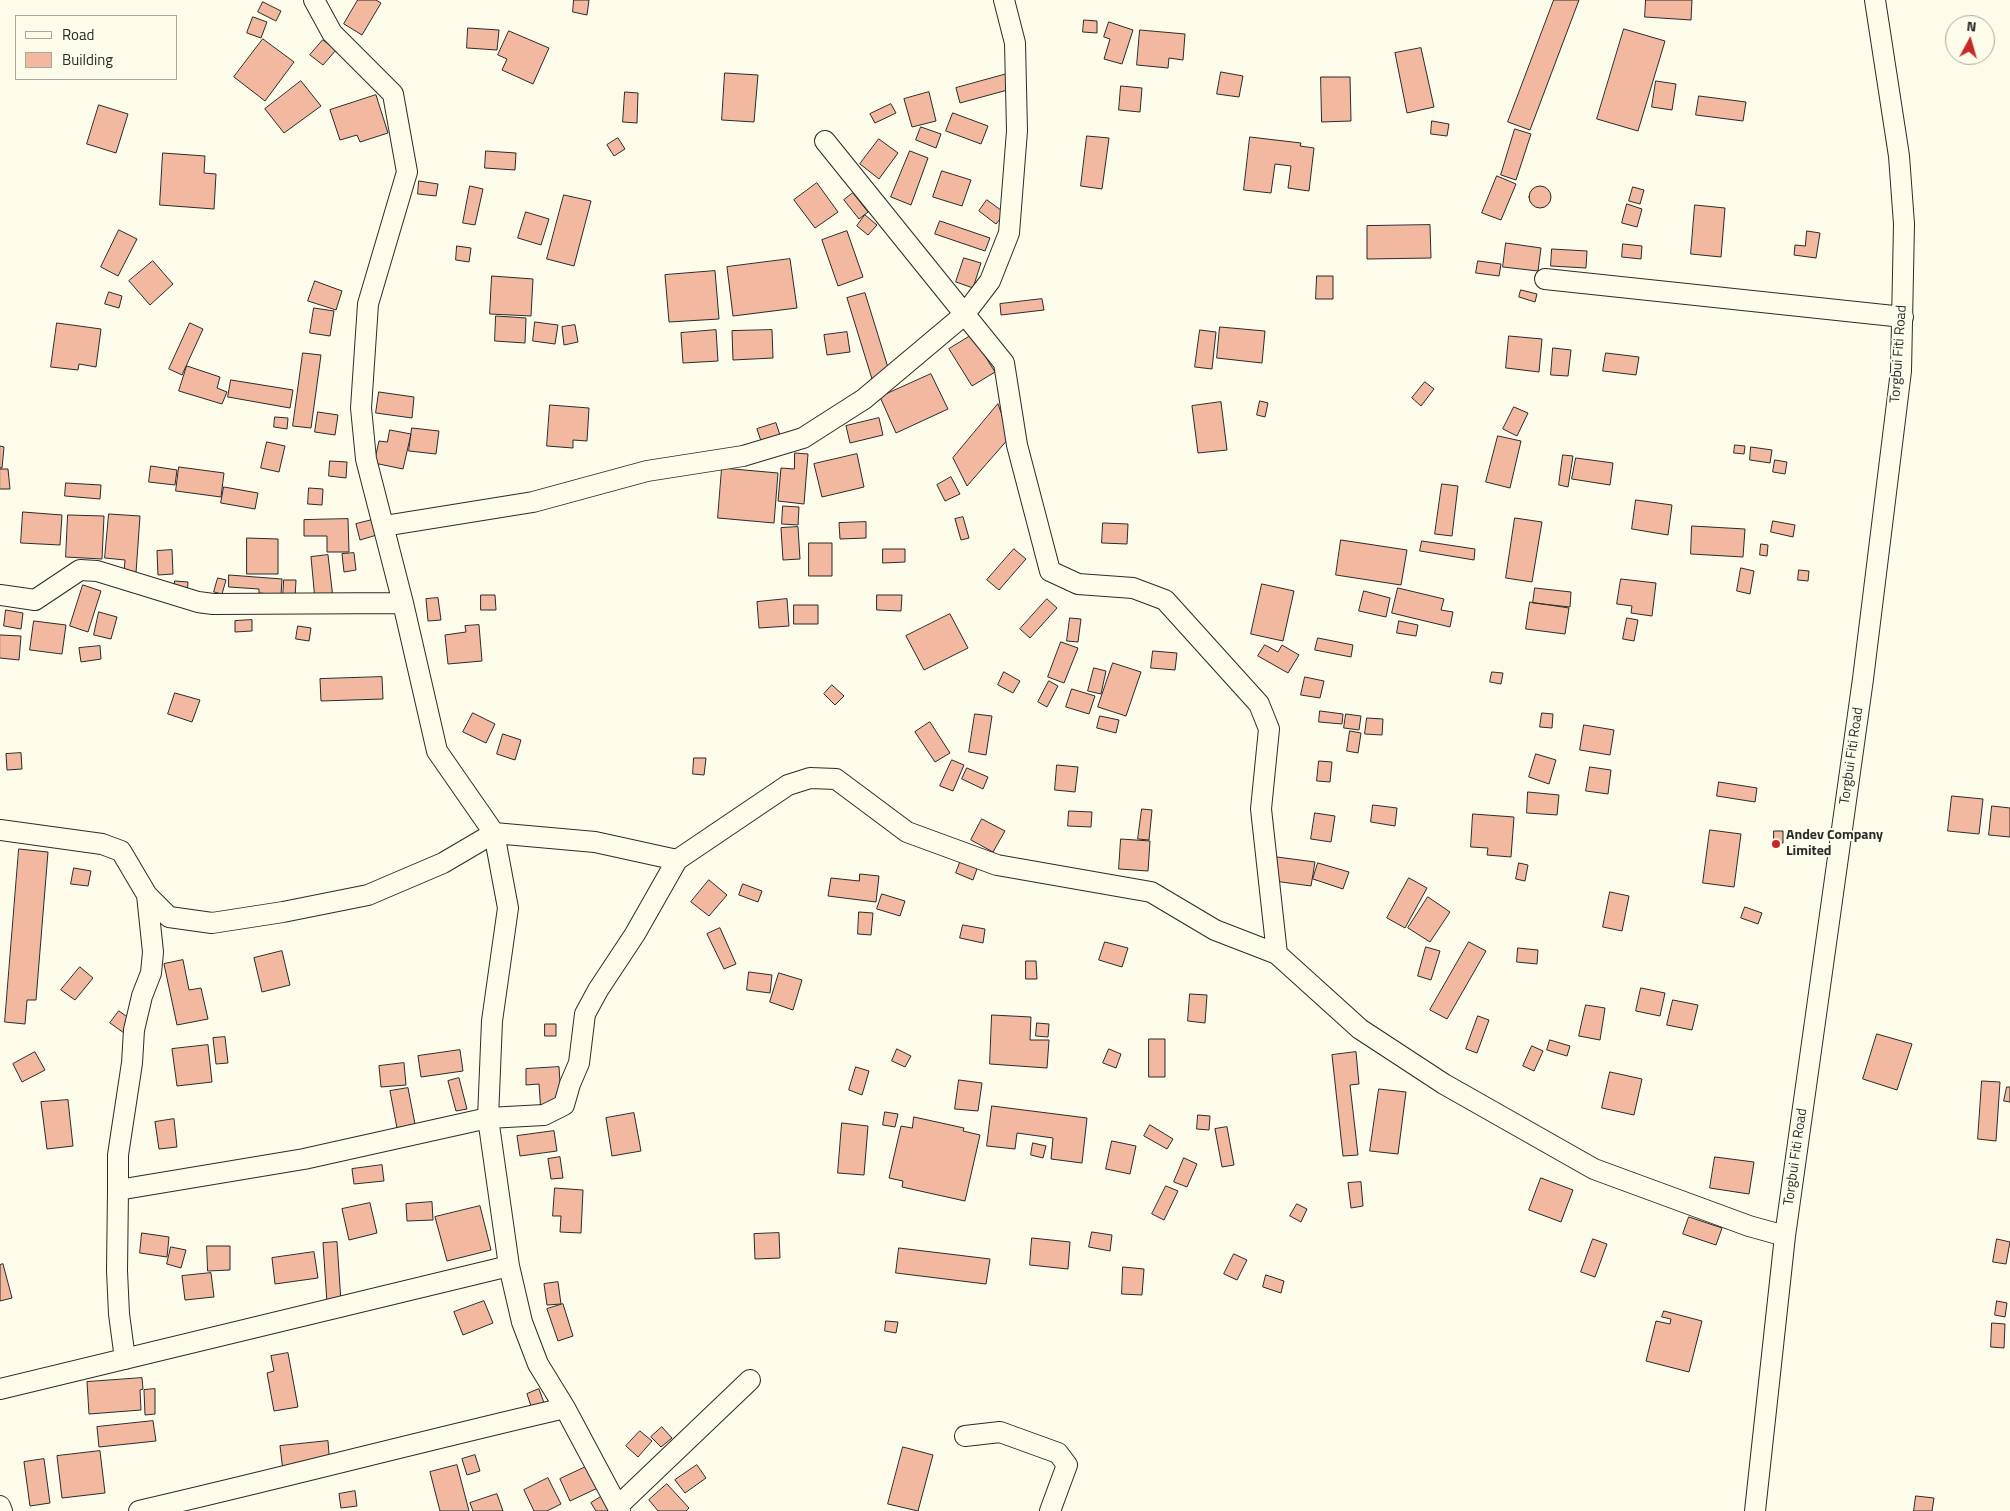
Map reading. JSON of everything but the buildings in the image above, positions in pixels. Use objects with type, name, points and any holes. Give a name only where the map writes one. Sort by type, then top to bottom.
[{"type":"street","points":[[314,0],[332,33],[393,94],[407,172],[368,304],[362,408],[366,459],[404,603],[438,751],[494,833],[508,908],[492,1021],[488,1118],[509,1266],[522,1322],[538,1364],[565,1408],[619,1508],[750,1380]]},
{"type":"street","points":[[384,526],[533,502],[648,471],[743,456],[803,438],[864,399],[964,315],[990,281],[1008,233],[1017,121],[1015,43],[1004,0]]},
{"type":"street","name":"Torgbui Fiti Road","points":[[1755,1511],[1785,1236],[1863,678],[1901,371],[1904,224],[1899,156],[1875,0]]},
{"type":"street","points":[[825,141],[1004,363],[1017,445],[1050,571],[1078,584],[1133,588],[1165,600],[1259,704],[1269,729],[1261,809],[1277,954]]},
{"type":"street","points":[[1545,278],[1903,317]]},
{"type":"street","points":[[0,595],[35,600],[80,570],[97,571],[198,602],[213,604],[404,603]]},
{"type":"street","points":[[118,1190],[304,1159],[488,1118],[544,1115],[564,1105],[579,1063],[584,1014],[635,934],[677,860],[788,785],[810,778],[836,779],[907,832],[997,865],[1151,892],[1215,930],[1277,954],[1360,1030],[1444,1084],[1594,1169],[1749,1226],[1785,1236]]},
{"type":"street","points":[[0,830],[102,844],[121,851],[147,895],[169,917],[212,923],[283,912],[368,895],[443,863],[494,833],[595,842],[677,860]]},
{"type":"street","points":[[125,1359],[119,1314],[118,1155],[132,1063],[134,1030],[142,996],[151,973],[153,952],[147,895]]},
{"type":"street","points":[[2,1392],[125,1359],[509,1266]]},
{"type":"street","points":[[140,1511],[248,1486],[424,1440],[565,1408]]},
{"type":"street","points":[[965,1436],[1000,1432],[1058,1453],[1067,1465],[1050,1511]]},
{"type":"street","points":[[0,1506],[2,1511]]},
{"type":"place","name":"Andev Company Limited","points":[[1776,844]]}]
